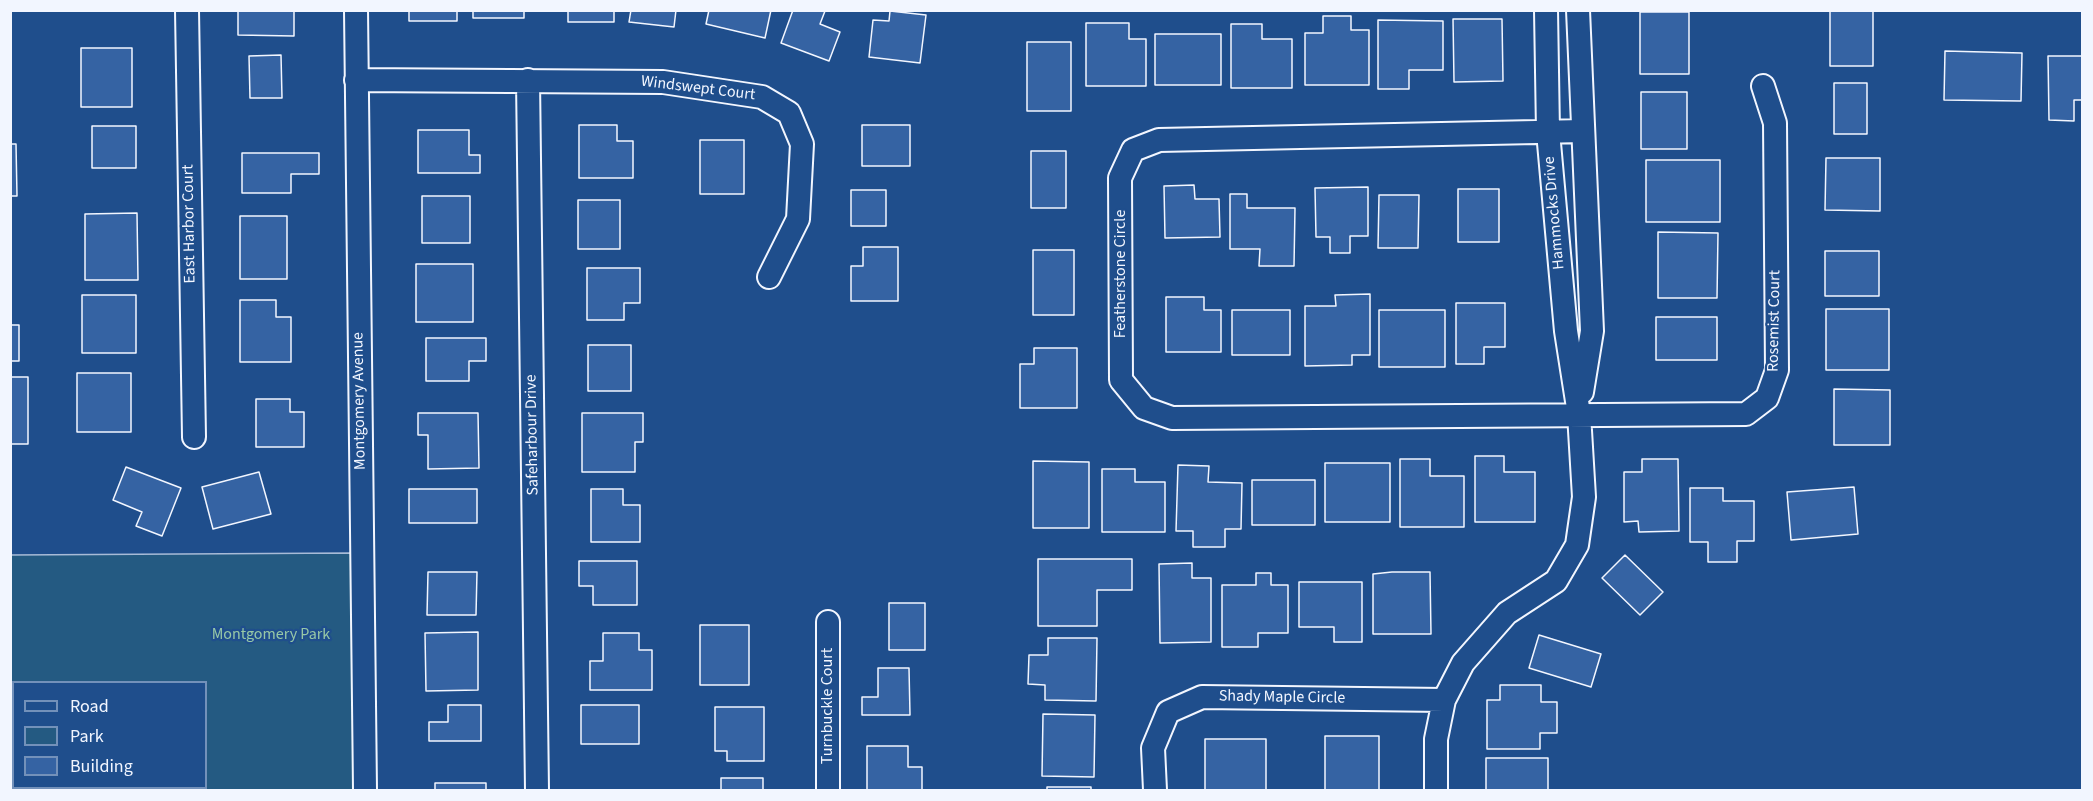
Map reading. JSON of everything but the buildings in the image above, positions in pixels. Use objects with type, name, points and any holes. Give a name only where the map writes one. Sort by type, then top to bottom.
[{"type":"street","name":"East Harbor Court","points":[[187,10],[194,437]]},
{"type":"street","name":"Montgomery Avenue","points":[[356,10],[365,790]]},
{"type":"street","name":"Hammocks Drive","points":[[1436,790],[1436,739],[1444,700],[1463,663],[1507,613],[1556,581],[1576,545],[1584,497],[1579,414],[1566,331],[1548,132],[1546,10]]},
{"type":"street","name":"Hammocks Drive","points":[[1578,10],[1592,331],[1579,414]]},
{"type":"street","name":"Windswept Court","points":[[356,80],[663,82],[762,96],[789,113],[802,144],[798,219],[769,277]]},
{"type":"street","name":"Safeharbour Drive","points":[[528,80],[537,790]]},
{"type":"street","name":"Rosemist Court","points":[[1579,414],[1746,414],[1767,399],[1777,370],[1776,147],[1775,123],[1763,86]]},
{"type":"street","name":"Featherstone Circle","points":[[1579,414],[1172,418],[1144,408],[1121,380],[1120,178],[1133,150],[1159,140],[1582,131]]},
{"type":"street","name":"Turnbuckle Court","points":[[828,622],[828,790]]},
{"type":"street","name":"Shady Maple Circle","points":[[1155,790],[1153,748],[1168,712],[1202,697],[1444,700]]},
{"type":"green space","name":"Montgomery Park","points":[[351,553],[355,790],[11,790],[10,555]]}]
